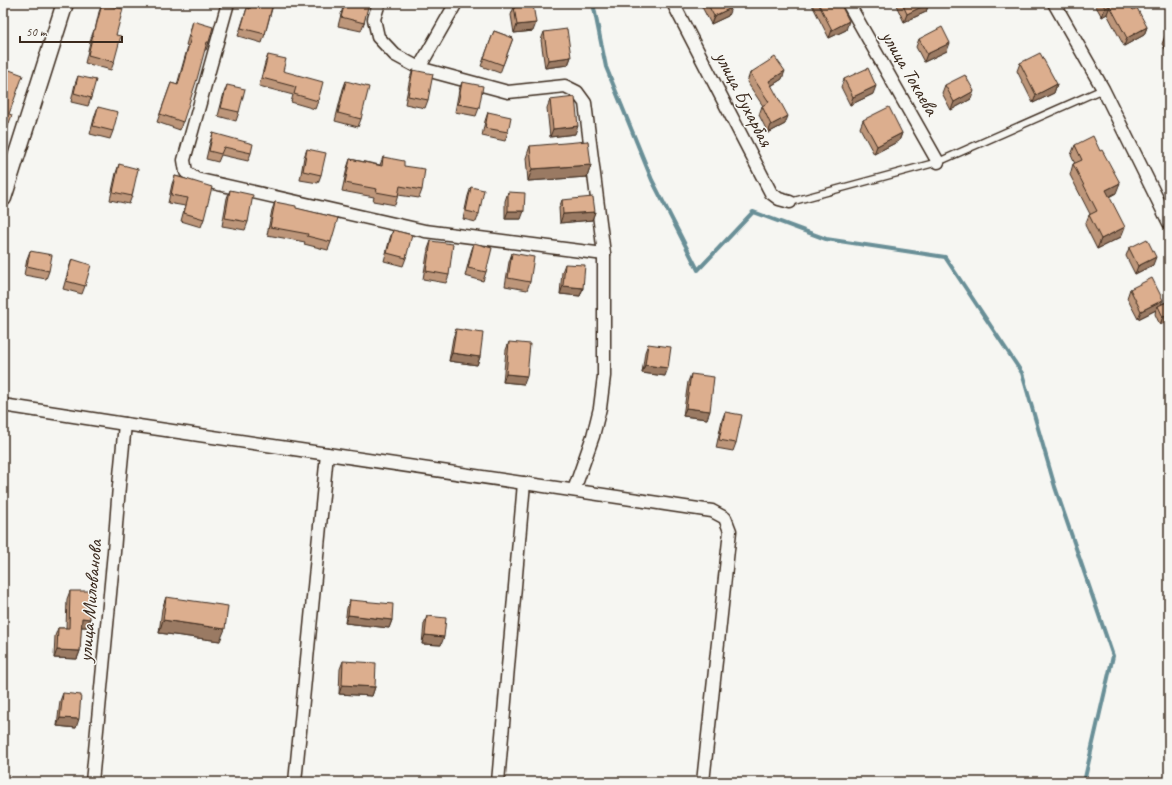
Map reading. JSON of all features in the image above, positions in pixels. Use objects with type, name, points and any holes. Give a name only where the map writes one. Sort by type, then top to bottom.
[{"type":"street","points":[[3,198],[65,3]]},
{"type":"street","points":[[228,3],[184,160],[186,172],[196,179],[432,232],[604,254]]},
{"type":"street","points":[[379,3],[374,19],[378,37],[395,56],[419,68],[508,92],[565,86],[577,92],[585,104],[604,254],[604,376],[600,408],[574,490]]},
{"type":"street","points":[[419,68],[456,3]]},
{"type":"street","name":"улица Бухарбая","points":[[674,3],[771,194],[779,199],[790,202]]},
{"type":"street","name":"улица Токаева","points":[[848,3],[938,162]]},
{"type":"street","points":[[1054,3],[1103,89],[1169,223]]},
{"type":"street","points":[[3,405],[712,511],[725,518],[730,531],[703,782]]},
{"type":"street","name":"улица Милованова","points":[[92,782],[114,560],[125,424]]},
{"type":"street","points":[[295,782],[327,454]]},
{"type":"street","points":[[498,782],[524,483]]},
{"type":"lane","points":[[790,202],[938,162],[1103,89]]},
{"type":"building","points":[[251,3],[273,3],[265,34],[241,28],[247,8],[250,9]]},
{"type":"building","points":[[345,3],[369,3],[364,23],[341,17]]},
{"type":"building","points":[[707,3],[728,3],[731,8],[714,16]]},
{"type":"building","points":[[818,3],[840,3],[849,21],[832,30]]},
{"type":"building","points":[[902,3],[929,3],[907,14]]},
{"type":"building","points":[[1102,3],[1129,3],[1133,10],[1137,8],[1147,27],[1127,38],[1110,6],[1105,8]]},
{"type":"building","points":[[102,4],[123,9],[116,35],[121,36],[114,62],[88,55]]},
{"type":"building","points":[[533,5],[536,23],[517,25],[514,7]]},
{"type":"building","points":[[193,21],[213,27],[209,42],[207,42],[183,122],[160,114],[171,83],[178,85],[191,37],[189,37]]},
{"type":"building","points":[[942,27],[950,43],[927,54],[919,39]]},
{"type":"building","points":[[567,29],[571,57],[548,60],[544,32]]},
{"type":"building","points":[[494,31],[513,38],[503,65],[484,58]]},
{"type":"building","points":[[1169,33],[1169,42],[1165,36]]},
{"type":"building","points":[[1040,53],[1057,84],[1036,95],[1020,63]]},
{"type":"building","points":[[268,55],[286,59],[283,71],[323,82],[318,101],[294,94],[296,87],[262,78]]},
{"type":"building","points":[[775,57],[785,71],[769,81],[788,116],[771,125],[762,106],[769,102],[750,73]]},
{"type":"building","points":[[4,68],[23,75],[9,114],[12,115],[5,134],[3,134],[3,71]]},
{"type":"building","points":[[868,68],[876,86],[853,97],[844,79]]},
{"type":"building","points":[[413,70],[433,74],[428,100],[408,96]]},
{"type":"building","points":[[965,75],[974,91],[954,102],[945,85]]},
{"type":"building","points":[[78,76],[96,80],[91,98],[74,93]]},
{"type":"building","points":[[346,81],[369,87],[361,119],[338,113]]},
{"type":"building","points":[[462,82],[483,86],[479,108],[458,104]]},
{"type":"building","points":[[227,85],[245,89],[239,112],[221,108]]},
{"type":"building","points":[[575,97],[578,126],[553,129],[550,100]]},
{"type":"building","points":[[98,107],[118,112],[113,131],[93,126]]},
{"type":"building","points":[[889,107],[902,133],[877,146],[863,120]]},
{"type":"building","points":[[488,112],[511,117],[508,132],[485,128]]},
{"type":"building","points":[[213,133],[253,144],[251,153],[224,147],[221,154],[209,151]]},
{"type":"building","points":[[1093,136],[1100,151],[1102,150],[1120,183],[1106,190],[1125,227],[1101,239],[1089,215],[1097,211],[1073,164],[1082,160],[1075,145]]},
{"type":"building","points":[[588,141],[591,165],[532,169],[530,146]]},
{"type":"building","points":[[307,149],[326,153],[321,175],[303,171]]},
{"type":"building","points":[[383,157],[404,161],[404,166],[425,169],[422,190],[400,186],[398,196],[376,192],[377,189],[345,183],[350,159],[382,166]]},
{"type":"building","points":[[119,164],[138,169],[132,196],[113,192]]},
{"type":"building","points":[[175,176],[212,187],[204,219],[184,213],[188,198],[171,195]]},
{"type":"building","points":[[471,187],[484,190],[479,214],[466,211]]},
{"type":"building","points":[[230,190],[253,195],[248,222],[225,218]]},
{"type":"building","points":[[508,192],[525,193],[524,211],[508,211]]},
{"type":"building","points":[[593,197],[595,212],[563,214],[562,200]]},
{"type":"building","points":[[275,202],[296,206],[296,208],[338,218],[331,242],[307,236],[308,234],[270,227]]},
{"type":"building","points":[[393,230],[412,235],[406,258],[387,253]]},
{"type":"building","points":[[1147,239],[1156,257],[1138,266],[1129,248]]},
{"type":"building","points":[[431,241],[453,244],[449,275],[426,271]]},
{"type":"building","points":[[474,243],[492,248],[486,272],[468,268]]},
{"type":"building","points":[[30,251],[52,255],[49,271],[27,266]]},
{"type":"building","points":[[512,253],[534,257],[530,282],[508,278]]},
{"type":"building","points":[[72,259],[91,265],[85,286],[66,281]]},
{"type":"building","points":[[565,264],[585,265],[583,288],[563,286]]},
{"type":"building","points":[[1152,278],[1163,300],[1141,311],[1130,289]]},
{"type":"building","points":[[1169,301],[1169,314],[1163,317],[1158,306]]},
{"type":"building","points":[[456,329],[483,333],[480,357],[452,353]]},
{"type":"building","points":[[509,342],[530,344],[527,376],[506,374]]},
{"type":"building","points":[[648,344],[671,347],[668,368],[645,365]]},
{"type":"building","points":[[691,374],[714,377],[710,411],[686,408]]},
{"type":"building","points":[[725,412],[742,415],[736,443],[719,440]]},
{"type":"building","points":[[70,591],[90,591],[90,619],[82,618],[80,651],[57,650],[58,628],[69,628]]},
{"type":"building","points":[[166,597],[228,606],[225,629],[163,620]]},
{"type":"building","points":[[350,600],[393,604],[392,620],[348,615]]},
{"type":"building","points":[[427,616],[446,618],[444,637],[425,635]]},
{"type":"building","points":[[343,661],[376,663],[375,687],[342,685]]},
{"type":"building","points":[[63,693],[81,695],[79,719],[60,718]]},
{"type":"building","points":[[544,778],[564,781],[564,782],[543,782]]},
{"type":"waterway","points":[[593,3],[606,67],[652,180],[698,270],[753,212],[826,239],[945,257],[1022,373],[1055,487],[1113,656],[1084,782]]}]
